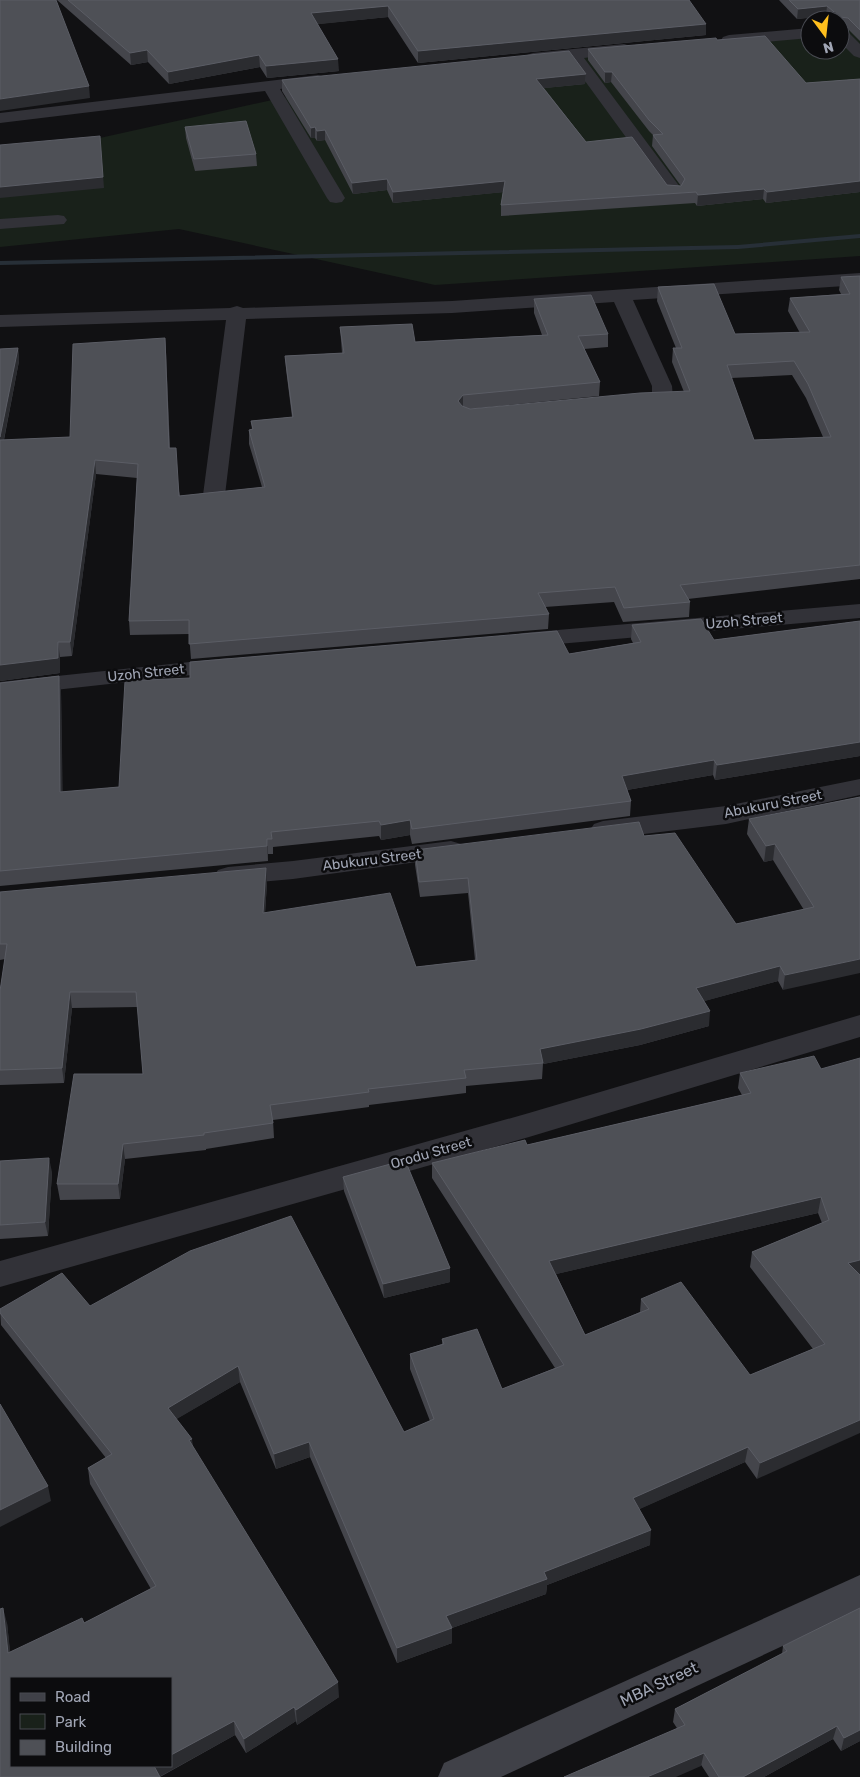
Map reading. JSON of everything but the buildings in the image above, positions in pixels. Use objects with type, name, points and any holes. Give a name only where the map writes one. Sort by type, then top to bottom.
[{"type":"street","points":[[711,41],[800,34]]},
{"type":"street","points":[[850,39],[860,53]]},
{"type":"street","points":[[514,60],[642,48]]},
{"type":"street","points":[[573,54],[674,191]]},
{"type":"street","points":[[0,118],[338,78]]},
{"type":"street","points":[[270,85],[336,198]]},
{"type":"street","points":[[0,224],[58,220]]},
{"type":"street","points":[[0,321],[237,312],[452,307],[860,278]]},
{"type":"street","points":[[613,403],[663,398],[662,386],[621,296]]},
{"type":"street","points":[[214,495],[237,312]]},
{"type":"street","name":"Uzoh Street","points":[[501,642],[860,611]]},
{"type":"street","name":"Uzoh Street","points":[[0,689],[246,664]]},
{"type":"street","name":"Abukuru Street","points":[[578,834],[726,815],[860,787]]},
{"type":"street","name":"Abukuru Street","points":[[205,878],[292,870],[480,846]]},
{"type":"street","name":"Orodu Street","points":[[0,1274],[529,1125],[860,1026]]},
{"type":"street","name":"MBA Street","points":[[458,1777],[860,1592]]},
{"type":"green space","points":[[860,28],[860,256],[435,285],[179,229],[0,247],[0,160],[372,78],[800,34],[800,60],[850,60],[850,29]]},
{"type":"waterway","points":[[0,263],[738,247],[860,236]]}]
